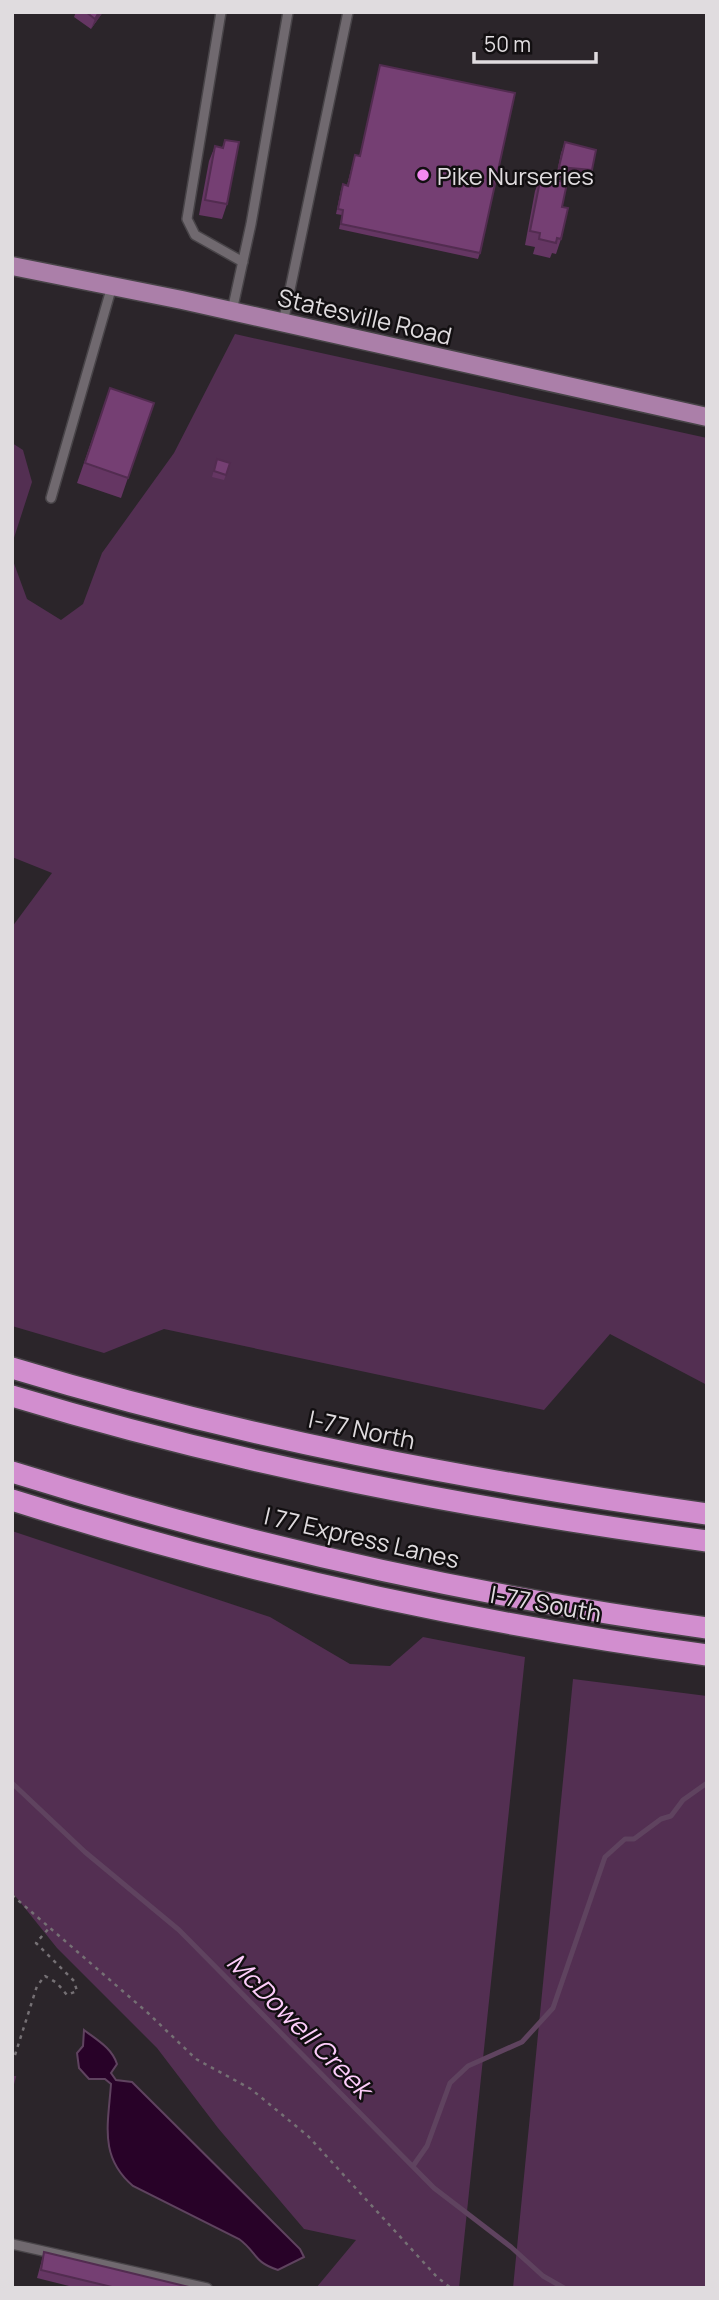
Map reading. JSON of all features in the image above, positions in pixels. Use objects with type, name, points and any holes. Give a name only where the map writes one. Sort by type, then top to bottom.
[{"type":"highway","name":"I-77 North","points":[[12,1368],[218,1424],[393,1462],[555,1492],[707,1514]]},
{"type":"highway","name":"I 77 Express Lanes","points":[[12,1396],[212,1450],[375,1486],[488,1508],[707,1541]]},
{"type":"highway","name":"I 77 Express Lanes","points":[[12,1472],[214,1530],[392,1573],[572,1608],[707,1628]]},
{"type":"highway","name":"I-77 South","points":[[12,1500],[207,1556],[386,1599],[567,1634],[707,1655]]},
{"type":"main road","name":"Statesville Road","points":[[12,266],[707,417]]},
{"type":"lane","points":[[221,12],[187,219],[195,235],[243,262]]},
{"type":"lane","points":[[232,312],[288,12]]},
{"type":"lane","points":[[283,323],[348,12]]},
{"type":"lane","points":[[51,498],[112,286]]},
{"type":"lane","points":[[12,2244],[207,2288]]},
{"type":"path","points":[[12,1895],[148,2013],[196,2059],[251,2089],[308,2136],[437,2277],[451,2288]]},
{"type":"path","points":[[15,2055],[37,1986],[45,1976],[57,1983],[67,1995],[77,1991],[74,1980],[36,1943],[50,1927]]},
{"type":"shaded area","points":[[235,334],[707,438],[707,1385],[610,1334],[544,1410],[164,1329],[104,1353],[12,1326],[12,927],[52,873],[12,857],[12,558],[27,599],[61,620],[83,604],[102,553],[174,453]]},
{"type":"shaded area","points":[[12,443],[23,450],[32,482],[12,544]]},
{"type":"shaded area","points":[[12,1531],[270,1617],[350,1664],[390,1666],[423,1637],[525,1657],[459,2288],[316,2288],[356,2240],[304,2229],[218,2128],[157,2048],[57,1948],[12,1892]]},
{"type":"shaded area","points":[[573,1679],[707,1696],[707,2288],[513,2288]]},
{"type":"shaded area","points":[[84,2030],[112,2053],[117,2064],[111,2073],[116,2080],[132,2082],[300,2249],[304,2257],[278,2270],[270,2267],[259,2260],[239,2239],[133,2186],[122,2175],[110,2152],[108,2140],[111,2084],[105,2079],[89,2079],[79,2068],[77,2053],[83,2046]]},
{"type":"building","points":[[86,12],[99,12],[95,19]]},
{"type":"building","name":"Pike Nurseries","points":[[380,65],[515,93],[480,253],[341,224],[343,210],[338,209],[343,184],[348,186],[355,155],[360,156]]},
{"type":"building","points":[[225,140],[239,142],[227,204],[205,200],[215,146],[223,148]]},
{"type":"building","points":[[565,142],[596,150],[592,170],[559,167]]},
{"type":"building","points":[[541,176],[567,183],[562,207],[568,208],[561,239],[557,238],[556,243],[539,239],[540,233],[530,231]]},
{"type":"building","points":[[110,388],[154,403],[128,478],[85,463]]},
{"type":"building","points":[[217,459],[230,463],[226,475],[214,471]]},
{"type":"building","points":[[44,2252],[193,2288],[116,2288],[41,2270]]},
{"type":"waterway","name":"McDowell Creek","points":[[12,1783],[85,1852],[179,1930],[434,2188],[511,2247],[543,2276],[564,2288]]},
{"type":"waterway","points":[[413,2166],[427,2146],[450,2083],[468,2066],[522,2042],[553,2008],[605,1857],[625,1839],[634,1839],[661,1819],[671,1816],[683,1800],[707,1783]]},
{"type":"place","name":"Pike Nurseries","points":[[423,175]]}]
